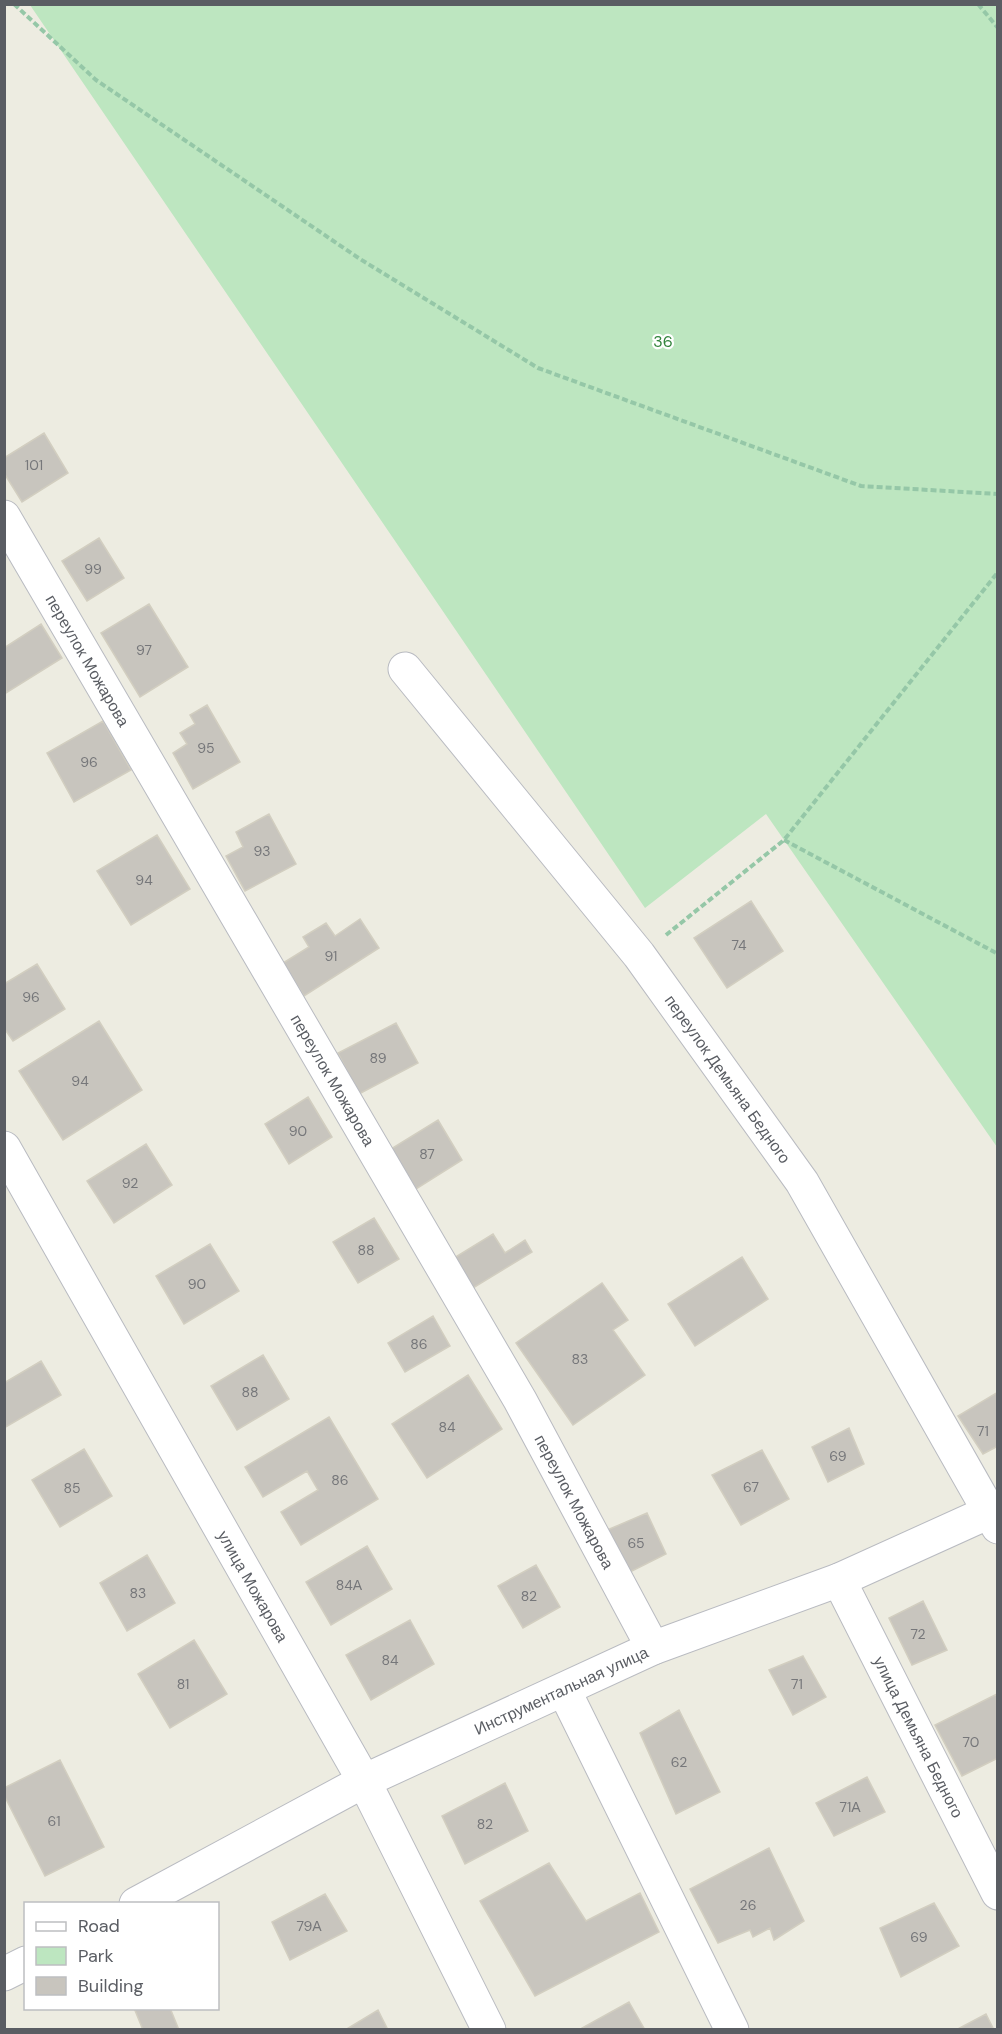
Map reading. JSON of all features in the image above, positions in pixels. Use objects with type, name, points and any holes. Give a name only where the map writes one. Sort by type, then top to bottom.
[{"type":"street","name":"переулок Можарова","points":[[4,517],[520,1400],[653,1648]]},
{"type":"street","name":"переулок Демьяна Бедного","points":[[405,669],[639,955],[802,1182],[995,1516]]},
{"type":"street","name":"улица Можарова","points":[[4,1148],[364,1781],[489,2030]]},
{"type":"street","name":"Инструментальная улица","points":[[140,1902],[364,1781],[653,1648],[839,1580],[995,1516]]},
{"type":"street","name":"улица Демьяна Бедного","points":[[839,1580],[998,1893]]},
{"type":"street","points":[[564,1690],[732,2030]]},
{"type":"street","points":[[4,1974],[24,1964]]},
{"type":"path","points":[[14,4],[96,80],[360,259],[538,368],[861,486],[998,494]]},
{"type":"path","points":[[978,4],[998,28]]},
{"type":"path","points":[[639,955],[697,912],[784,840],[998,572]]},
{"type":"path","points":[[784,840],[998,954]]},
{"type":"green space","name":"36","points":[[30,5],[997,5],[997,1147],[766,814],[645,908]]},
{"type":"building","points":[[44,433],[68,473],[22,502],[4,473],[4,458]]},
{"type":"building","points":[[99,538],[124,578],[87,601],[62,561]]},
{"type":"building","points":[[149,604],[188,667],[140,697],[101,633]]},
{"type":"building","points":[[41,624],[62,658],[6,693],[4,648]]},
{"type":"building","points":[[207,705],[240,762],[193,789],[173,753],[187,744],[180,733],[195,724],[190,715]]},
{"type":"building","points":[[103,721],[131,770],[74,802],[47,753]]},
{"type":"building","points":[[269,814],[296,864],[245,891],[226,856],[243,847],[236,832]]},
{"type":"building","points":[[157,835],[190,889],[131,925],[97,871]]},
{"type":"building","points":[[751,901],[783,951],[727,988],[694,938]]},
{"type":"building","points":[[360,919],[379,948],[304,996],[283,963],[309,947],[303,937],[326,923],[335,936]]},
{"type":"building","points":[[37,964],[65,1009],[13,1041],[4,1028],[4,984]]},
{"type":"building","points":[[99,1021],[142,1090],[63,1140],[19,1071]]},
{"type":"building","points":[[396,1023],[418,1063],[359,1094],[338,1053]]},
{"type":"building","points":[[308,1097],[332,1137],[289,1164],[265,1124]]},
{"type":"building","points":[[438,1120],[462,1160],[416,1189],[391,1149]]},
{"type":"building","points":[[146,1144],[172,1185],[114,1223],[87,1181]]},
{"type":"building","points":[[374,1218],[399,1259],[358,1283],[333,1242]]},
{"type":"building","points":[[493,1234],[505,1253],[525,1240],[532,1252],[473,1288],[454,1258]]},
{"type":"building","points":[[210,1244],[239,1291],[184,1324],[156,1276]]},
{"type":"building","points":[[742,1257],[768,1299],[695,1346],[668,1304]]},
{"type":"building","points":[[602,1283],[628,1320],[613,1330],[645,1375],[573,1425],[516,1343]]},
{"type":"building","points":[[433,1316],[450,1346],[405,1372],[388,1343]]},
{"type":"building","points":[[263,1355],[289,1399],[237,1430],[211,1386]]},
{"type":"building","points":[[41,1361],[61,1395],[4,1428],[4,1383]]},
{"type":"building","points":[[468,1375],[502,1429],[427,1478],[392,1424]]},
{"type":"building","points":[[998,1392],[998,1446],[983,1454],[958,1416]]},
{"type":"building","points":[[329,1417],[378,1499],[301,1545],[281,1512],[318,1490],[307,1471],[263,1497],[245,1467]]},
{"type":"building","points":[[849,1428],[864,1464],[828,1482],[812,1447]]},
{"type":"building","points":[[84,1449],[112,1496],[60,1527],[32,1480]]},
{"type":"building","points":[[762,1450],[789,1499],[741,1525],[712,1475]]},
{"type":"building","points":[[647,1513],[666,1554],[626,1574],[605,1531]]},
{"type":"building","points":[[367,1546],[392,1589],[331,1625],[306,1582]]},
{"type":"building","points":[[147,1555],[175,1603],[127,1631],[100,1583]]},
{"type":"building","points":[[536,1565],[560,1607],[523,1628],[498,1586]]},
{"type":"building","points":[[923,1601],[947,1650],[912,1665],[889,1618]]},
{"type":"building","points":[[410,1620],[434,1664],[371,1700],[346,1655]]},
{"type":"building","points":[[194,1640],[227,1694],[170,1728],[138,1674]]},
{"type":"building","points":[[803,1656],[826,1697],[793,1715],[769,1670]]},
{"type":"building","points":[[997,1694],[998,1758],[962,1776],[935,1725]]},
{"type":"building","points":[[679,1710],[720,1792],[676,1814],[640,1733]]},
{"type":"building","points":[[60,1760],[104,1847],[45,1876],[4,1795],[4,1788]]},
{"type":"building","points":[[867,1777],[885,1812],[834,1836],[816,1803]]},
{"type":"building","points":[[505,1783],[528,1831],[465,1864],[442,1816]]},
{"type":"building","points":[[769,1848],[804,1921],[774,1940],[770,1928],[753,1937],[750,1930],[718,1943],[690,1889]]},
{"type":"building","points":[[549,1863],[586,1921],[640,1893],[659,1932],[535,1996],[480,1901]]},
{"type":"building","points":[[325,1894],[347,1931],[290,1960],[272,1922]]},
{"type":"building","points":[[934,1903],[959,1946],[901,1977],[880,1928]]},
{"type":"building","points":[[629,2002],[645,2030],[583,2030],[582,2028]]},
{"type":"building","points":[[135,2010],[171,2010],[179,2030],[143,2030]]},
{"type":"building","points":[[378,2010],[388,2030],[345,2030]]},
{"type":"building","points":[[986,2014],[994,2030],[956,2030]]}]
